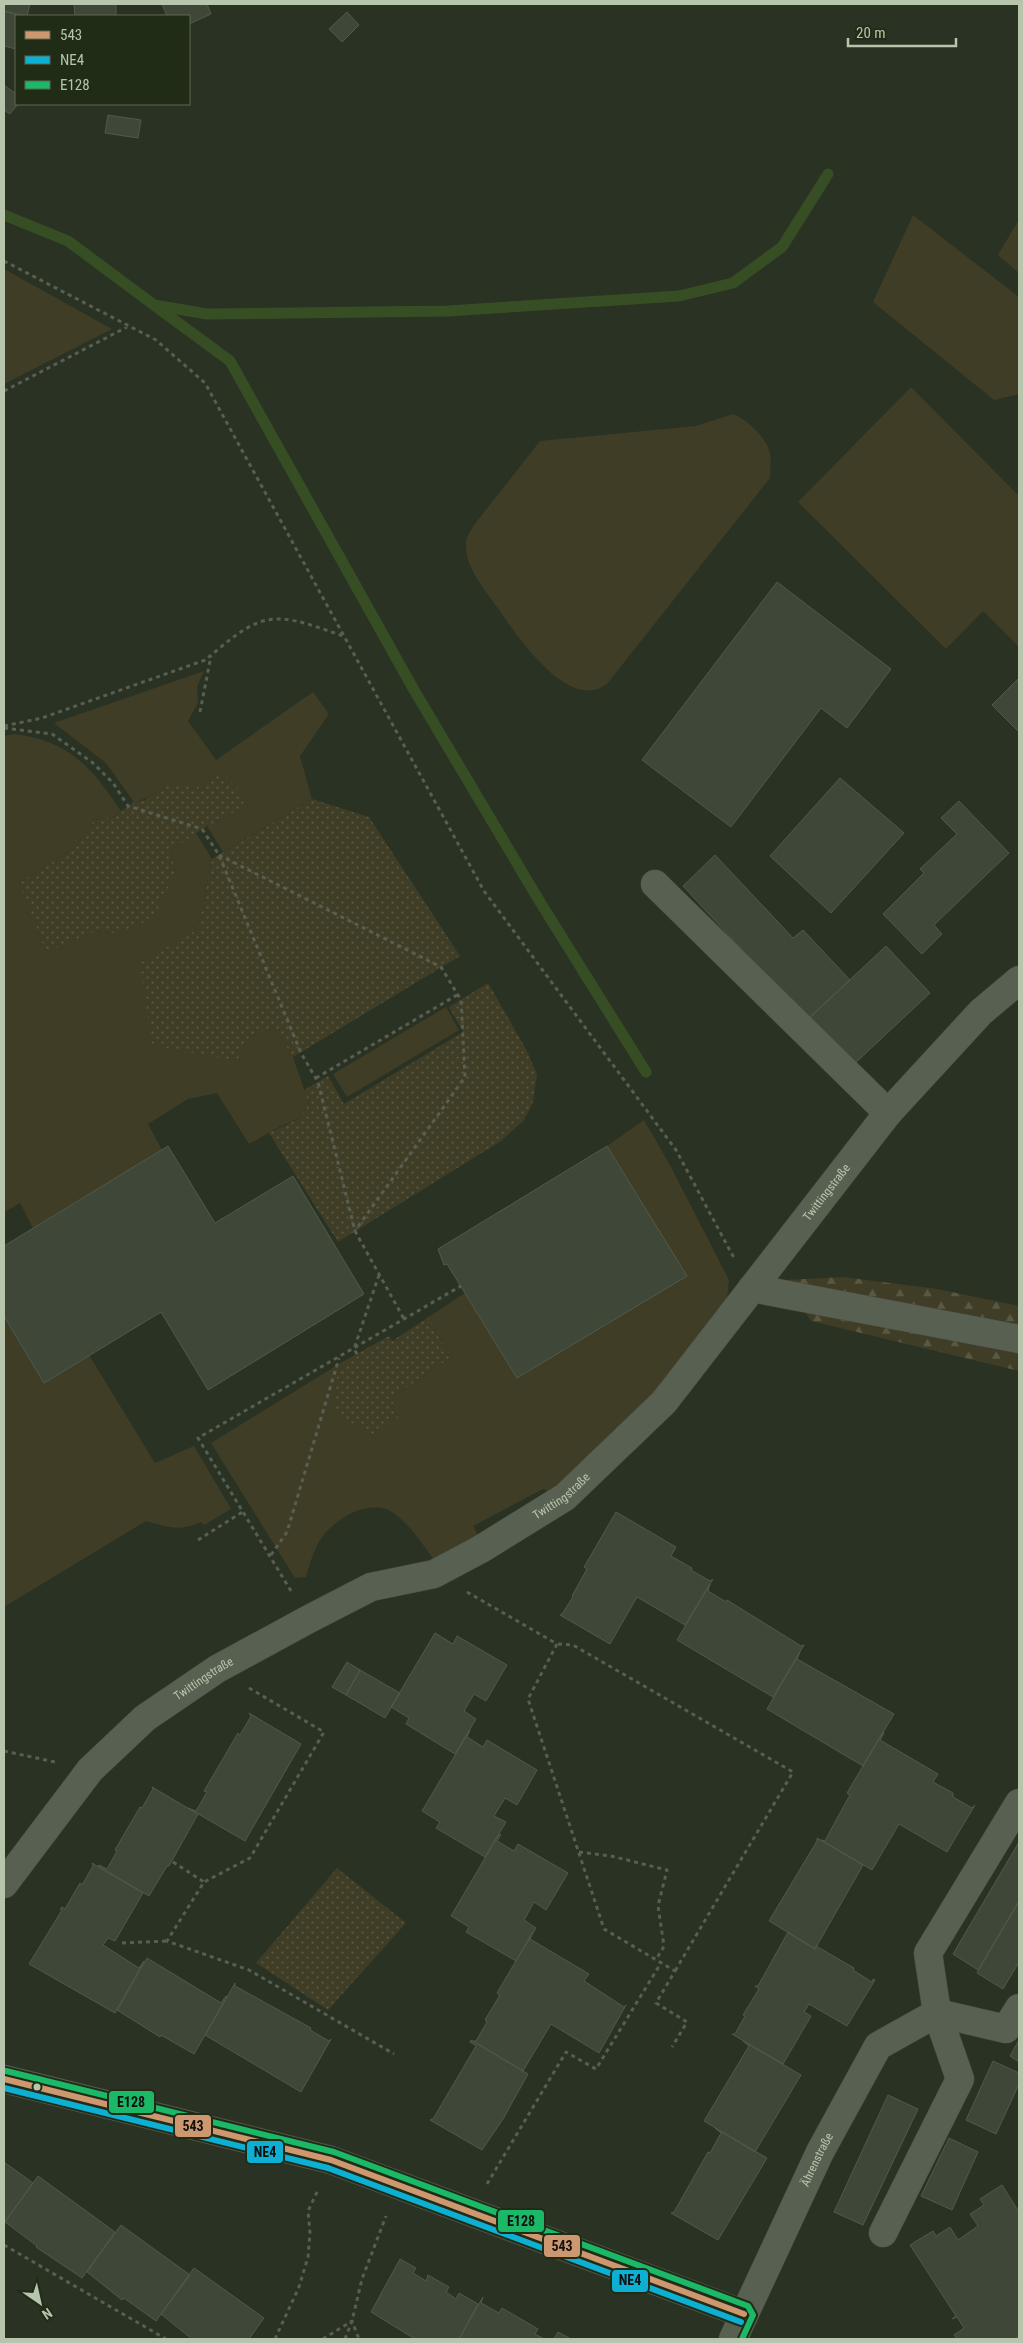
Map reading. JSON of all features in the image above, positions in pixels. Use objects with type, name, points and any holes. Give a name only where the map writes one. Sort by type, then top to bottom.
[{"type":"street","points":[[655,884],[888,1113]]},
{"type":"street","name":"Twittingstraße","points":[[4,1884],[90,1770],[145,1718],[218,1669],[310,1619],[371,1587],[434,1574],[481,1549],[565,1497],[664,1402],[888,1113],[980,1012],[1019,980]]},
{"type":"street","points":[[752,1288],[1019,1339]]},
{"type":"street","points":[[883,2234],[960,2079],[937,2013],[928,1953],[1019,1803]]},
{"type":"street","points":[[937,2013],[1006,2030],[1019,2008]]},
{"type":"street","name":"Ährenstraße","points":[[733,2339],[820,2152],[878,2046],[937,2013]]},
{"type":"street","points":[[4,2079],[331,2160],[471,2210],[744,2314]]},
{"type":"path","points":[[4,260],[127,327],[156,340],[205,383],[484,891],[676,1150],[728,1248],[752,1288]]},
{"type":"path","points":[[4,391],[127,327]]},
{"type":"path","points":[[4,727],[42,718],[205,660],[227,641],[250,627],[272,619],[282,619],[344,636]]},
{"type":"path","points":[[200,712],[211,656]]},
{"type":"path","points":[[4,727],[52,734],[77,751],[107,776],[128,806],[202,829],[219,855],[301,1053],[316,1078],[355,1231],[404,1319]]},
{"type":"path","points":[[219,855],[441,968],[461,1000],[465,1077],[355,1231]]},
{"type":"path","points":[[316,1078],[458,995]]},
{"type":"path","points":[[357,1354],[354,1348],[379,1275]]},
{"type":"path","points":[[310,1619],[198,1438],[460,1286]]},
{"type":"path","points":[[271,1555],[287,1532],[339,1357]]},
{"type":"path","points":[[198,1540],[244,1511]]},
{"type":"path","points":[[434,1574],[558,1644],[573,1645],[793,1772],[656,2003],[687,2022],[672,2046]]},
{"type":"path","points":[[558,1644],[528,1699],[604,1929],[675,1972]]},
{"type":"path","points":[[167,1941],[204,1882],[250,1858],[324,1732],[218,1669]]},
{"type":"path","points":[[4,1751],[90,1770]]},
{"type":"path","points":[[580,1852],[611,1856],[667,1870],[658,1906],[664,1946],[656,1960]]},
{"type":"path","points":[[173,1862],[204,1882]]},
{"type":"path","points":[[122,1944],[167,1941],[249,1970],[394,2054]]},
{"type":"path","points":[[471,2210],[566,2052],[596,2069],[661,1963]]},
{"type":"path","points":[[275,2339],[299,2287],[308,2257],[310,2233],[308,2211],[331,2160]]},
{"type":"path","points":[[345,2339],[352,2321],[362,2279],[398,2185]]},
{"type":"path","points":[[4,2245],[166,2339]]},
{"type":"path","points":[[323,2339],[352,2321]]},
{"type":"path","points":[[352,2321],[360,2339]]},
{"type":"green space","points":[[913,215],[1019,297],[1019,394],[994,400],[873,302]]},
{"type":"green space","points":[[1019,222],[1019,273],[998,255]]},
{"type":"green space","points":[[4,269],[112,329],[4,384]]},
{"type":"green space","points":[[911,387],[1019,496],[1019,647],[983,611],[946,649],[798,502]]},
{"type":"green space","points":[[733,414],[760,434],[767,445],[770,457],[770,478],[607,684],[592,690],[576,688],[560,680],[529,651],[477,578],[469,562],[466,546],[467,538],[474,525],[540,441],[696,426]]},
{"type":"green space","points":[[204,671],[197,687],[198,703],[188,721],[216,760],[313,692],[329,714],[300,756],[312,799],[223,852],[207,826],[227,817],[216,776],[194,789],[175,785],[168,786],[151,796],[134,802],[106,763],[54,723]]},
{"type":"green space","points":[[14,734],[50,743],[65,750],[89,769],[121,811],[113,817],[94,820],[75,848],[19,883],[46,951],[96,931],[114,933],[175,872],[171,850],[196,833],[212,859],[198,929],[140,964],[247,1039],[274,1026],[293,1057],[309,1103],[300,1118],[249,1144],[217,1093],[188,1099],[148,1124],[162,1150],[33,1228],[20,1203],[4,1212],[4,736]]},
{"type":"green space","points":[[216,776],[225,776],[238,789],[244,804],[227,817],[207,826],[171,850],[175,872],[155,915],[138,926],[114,933],[96,931],[46,952],[19,883],[75,848],[94,820],[113,817],[134,802],[145,800],[163,787],[180,783],[194,789]]},
{"type":"green space","points":[[312,799],[369,817],[460,956],[293,1057],[274,1026],[247,1039],[237,1061],[152,1045],[140,963],[198,929],[212,859]]},
{"type":"green space","points":[[488,983],[526,1049],[537,1074],[533,1102],[524,1120],[501,1141],[338,1242],[269,1133],[300,1118],[309,1103],[304,1090],[328,1076],[344,1104],[463,1032],[449,1007]]},
{"type":"green space","points":[[446,1007],[459,1030],[347,1097],[333,1074]]},
{"type":"green space","points":[[644,1120],[671,1167],[729,1280],[727,1300],[648,1405],[552,1493],[543,1489],[473,1526],[480,1539],[435,1561],[412,1530],[395,1514],[386,1509],[366,1508],[346,1516],[328,1530],[317,1546],[306,1577],[295,1578],[211,1443],[344,1361],[334,1384],[392,1401],[393,1397],[450,1358],[429,1317],[465,1293],[517,1378],[686,1276],[607,1146]]},
{"type":"green space","points":[[843,1277],[937,1289],[1019,1306],[1019,1371],[811,1321],[785,1280]]},
{"type":"green space","points":[[4,1316],[44,1383],[89,1355],[155,1463],[194,1446],[231,1509],[204,1525],[201,1522],[180,1528],[146,1521],[4,1607]]},
{"type":"green space","points":[[429,1317],[450,1358],[393,1397],[392,1401],[401,1415],[371,1435],[334,1412],[334,1384],[344,1361],[389,1336],[392,1341]]},
{"type":"green space","points":[[337,1868],[406,1923],[328,2010],[256,1963]]},
{"type":"building","points":[[4,4],[30,4],[27,15],[4,11]]},
{"type":"building","points":[[74,4],[116,4],[116,15],[75,15]]},
{"type":"building","points":[[162,4],[207,4],[211,14],[190,24],[190,15],[167,15]]},
{"type":"building","points":[[4,11],[16,15],[15,49],[4,46]]},
{"type":"building","points":[[347,12],[359,25],[342,42],[329,29]]},
{"type":"building","points":[[4,85],[15,93],[15,105],[17,105],[10,114],[4,110]]},
{"type":"building","points":[[108,115],[141,120],[138,138],[105,133]]},
{"type":"building","points":[[777,582],[891,669],[847,728],[821,708],[731,827],[642,760]]},
{"type":"building","points":[[1019,678],[1019,732],[992,705]]},
{"type":"building","points":[[840,778],[904,833],[831,913],[770,856]]},
{"type":"building","points":[[959,801],[1009,853],[934,925],[942,934],[922,954],[883,914],[924,873],[920,869],[957,834],[941,818]]},
{"type":"building","points":[[715,855],[793,938],[803,930],[850,980],[807,1020],[683,886]]},
{"type":"building","points":[[886,946],[930,993],[851,1067],[807,1020]]},
{"type":"building","points":[[168,1146],[215,1223],[293,1176],[364,1294],[208,1390],[161,1312],[44,1383],[4,1316],[4,1246]]},
{"type":"building","points":[[607,1146],[687,1276],[517,1378],[447,1264],[444,1265],[438,1249]]},
{"type":"building","points":[[616,1512],[676,1547],[671,1556],[710,1581],[713,1579],[685,1625],[637,1597],[610,1644],[560,1615],[573,1597],[587,1569],[584,1567]]},
{"type":"building","points":[[710,1584],[708,1591],[726,1602],[727,1600],[801,1646],[804,1645],[773,1697],[677,1640]]},
{"type":"building","points":[[435,1633],[453,1644],[457,1636],[507,1665],[486,1701],[474,1694],[464,1711],[476,1719],[455,1754],[406,1724],[409,1718],[391,1707]]},
{"type":"building","points":[[800,1652],[797,1659],[894,1714],[863,1766],[767,1709]]},
{"type":"building","points":[[347,1662],[360,1670],[346,1695],[332,1687]]},
{"type":"building","points":[[360,1670],[400,1693],[385,1718],[346,1695]]},
{"type":"building","points":[[249,1713],[301,1744],[245,1841],[188,1808],[196,1811],[207,1792],[204,1791],[238,1733],[240,1735],[251,1716]]},
{"type":"building","points":[[470,1730],[467,1737],[483,1747],[487,1740],[537,1770],[517,1805],[505,1798],[494,1816],[506,1822],[485,1857],[436,1828],[440,1822],[422,1811]]},
{"type":"building","points":[[883,1732],[880,1740],[938,1774],[933,1782],[953,1793],[953,1797],[972,1808],[975,1805],[947,1852],[899,1824],[872,1870],[821,1840],[825,1841],[850,1795],[847,1793]]},
{"type":"building","points":[[152,1787],[198,1814],[169,1866],[167,1866],[149,1896],[98,1866],[107,1869],[117,1851],[115,1850],[140,1807],[142,1808],[153,1789]]},
{"type":"building","points":[[499,1834],[501,1835],[497,1841],[514,1851],[518,1844],[568,1873],[546,1910],[534,1902],[524,1920],[536,1928],[516,1961],[466,1932],[469,1927],[451,1916]]},
{"type":"building","points":[[817,1838],[863,1865],[815,1949],[769,1921],[817,1841]]},
{"type":"building","points":[[1019,1842],[1019,1901],[978,1970],[953,1954]]},
{"type":"building","points":[[92,1863],[143,1893],[115,1941],[108,1938],[103,1945],[139,1968],[144,1961],[115,2013],[29,1964],[62,1910],[60,1909],[62,1907],[65,1909],[80,1883],[82,1885],[93,1866]]},
{"type":"building","points":[[1019,1901],[1019,1962],[1003,1989],[977,1973]]},
{"type":"building","points":[[533,1932],[530,1939],[589,1974],[584,1981],[624,2007],[626,2005],[599,2053],[551,2024],[523,2071],[473,2041],[476,2041],[487,2022],[485,2020],[500,1995],[497,1993]]},
{"type":"building","points":[[788,1932],[815,1949],[816,1946],[854,1968],[853,1970],[872,1982],[873,1979],[875,1980],[847,2026],[809,2004],[804,2012],[811,2016],[783,2064],[732,2034],[735,2034],[745,2016],[743,2015],[759,1989],[755,1986],[758,1986]]},
{"type":"building","points":[[147,1958],[221,2003],[227,1997],[194,2054],[161,2035],[160,2037],[117,2010]]},
{"type":"building","points":[[235,1983],[235,1986],[311,2028],[310,2030],[329,2041],[331,2039],[301,2092],[205,2035]]},
{"type":"building","points":[[471,2040],[528,2074],[503,2119],[482,2150],[430,2120],[433,2119],[476,2046],[470,2042]]},
{"type":"building","points":[[1019,2040],[1019,2062],[1010,2056]]},
{"type":"building","points":[[743,2041],[801,2075],[755,2152],[704,2121],[749,2046]]},
{"type":"building","points":[[993,2061],[1019,2073],[1019,2084],[996,2134],[966,2120]]},
{"type":"building","points":[[888,2095],[918,2109],[863,2225],[834,2212]]},
{"type":"building","points":[[715,2128],[767,2158],[718,2240],[671,2213],[674,2212],[721,2133]]},
{"type":"building","points":[[949,2138],[978,2152],[952,2210],[921,2196]]},
{"type":"building","points":[[4,2162],[33,2183],[4,2223]]},
{"type":"building","points":[[38,2176],[115,2232],[82,2278],[36,2247],[5,2222]]},
{"type":"building","points":[[1002,2185],[1019,2212],[1019,2336],[1014,2339],[957,2339],[954,2335],[964,2328],[957,2317],[952,2319],[956,2316],[910,2245],[933,2231],[936,2236],[950,2227],[958,2240],[978,2226],[970,2214],[984,2205],[980,2199]]},
{"type":"building","points":[[121,2225],[190,2275],[156,2321],[124,2298],[122,2300],[87,2272]]},
{"type":"building","points":[[400,2259],[416,2268],[413,2273],[426,2281],[428,2275],[449,2287],[446,2292],[456,2299],[459,2293],[478,2304],[459,2339],[415,2339],[371,2312]]},
{"type":"building","points":[[194,2268],[264,2318],[249,2339],[192,2339],[161,2314]]},
{"type":"building","points":[[483,2297],[481,2303],[499,2313],[502,2308],[538,2329],[535,2334],[544,2339],[459,2339]]},
{"type":"building","points":[[558,2332],[571,2339],[554,2339]]},
{"type":"waterway","points":[[4,215],[68,241],[154,305],[207,314],[448,311],[679,296],[733,283],[782,247],[828,174]]},
{"type":"waterway","points":[[154,305],[230,361],[414,690],[540,902],[646,1072]]},
{"type":"transit line","name":"E128","points":[[6,2071],[334,2152],[748,2306],[753,2315],[742,2339]]},
{"type":"transit line","name":"543","points":[[4,2079],[331,2160],[744,2314]]},
{"type":"transit line","name":"NE4","points":[[4,2088],[328,2168],[741,2322]]}]
